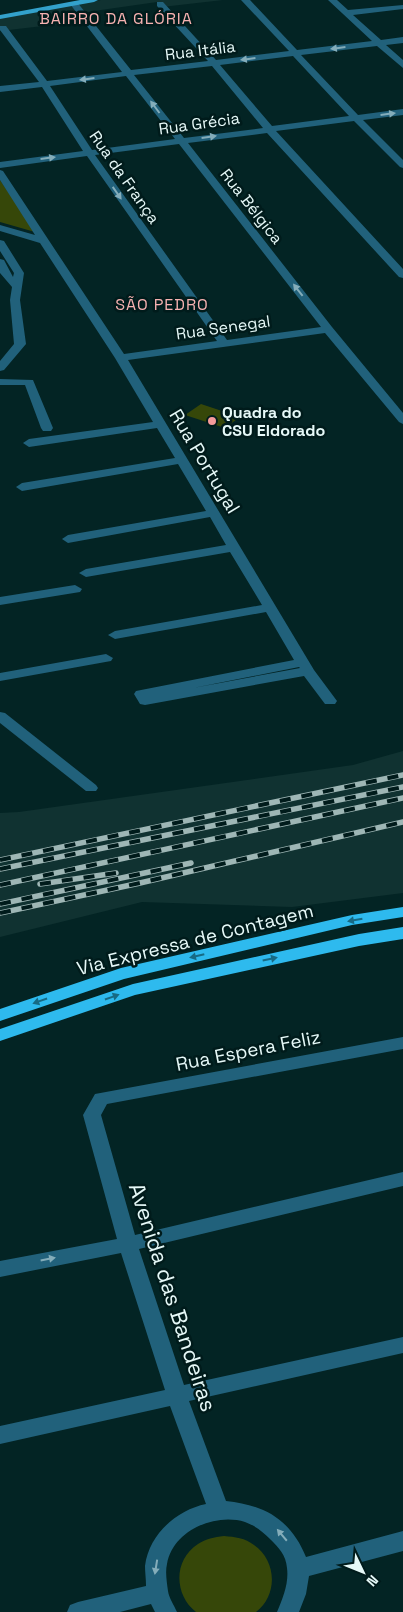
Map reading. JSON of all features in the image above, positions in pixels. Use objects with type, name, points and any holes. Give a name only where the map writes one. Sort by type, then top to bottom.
[{"type":"highway","name":"Via Expressa de Contagem","points":[[0,1015],[121,974],[352,920],[403,912]]},
{"type":"highway","name":"Via Expressa de Contagem","points":[[0,1035],[133,990],[359,940],[403,934]]},
{"type":"main road","points":[[0,17],[94,0]]},
{"type":"main road","points":[[0,12],[73,4]]},
{"type":"street","points":[[245,0],[403,165]]},
{"type":"street","points":[[332,0],[403,65]]},
{"type":"street","name":"Rua Bélgica","points":[[73,4],[130,74],[328,329],[403,420]]},
{"type":"street","points":[[160,4],[214,63],[269,129],[403,275]]},
{"type":"street","points":[[346,13],[403,7]]},
{"type":"street","name":"Rua da França","points":[[3,28],[46,84],[89,153],[224,344]]},
{"type":"street","name":"Rua Itália","points":[[0,89],[403,40]]},
{"type":"street","name":"Rua Grécia","points":[[0,164],[403,112]]},
{"type":"street","name":"Rua Portugal","points":[[0,173],[45,238],[121,358],[305,666],[330,701]]},
{"type":"street","points":[[0,226],[45,238]]},
{"type":"street","points":[[0,243],[18,273],[16,286],[20,344],[0,368]]},
{"type":"street","points":[[0,262],[3,276],[16,286]]},
{"type":"street","points":[[3,276],[18,273]]},
{"type":"street","name":"Rua Senegal","points":[[121,358],[328,329]]},
{"type":"street","points":[[0,382],[29,382],[47,428]]},
{"type":"street","points":[[29,443],[160,424]]},
{"type":"street","points":[[22,487],[182,460]]},
{"type":"street","points":[[68,539],[214,513]]},
{"type":"street","points":[[86,573],[234,547]]},
{"type":"street","points":[[0,601],[75,589]]},
{"type":"street","points":[[114,635],[270,607]]},
{"type":"street","points":[[0,677],[106,658]]},
{"type":"street","points":[[305,666],[145,701],[141,694],[305,666]]},
{"type":"street","points":[[0,716],[91,788]]},
{"type":"street","name":"Rua Espera Feliz","points":[[101,1099],[403,1043]]},
{"type":"street","name":"Avenida das Bandeiras","points":[[101,1099],[92,1115],[128,1244],[177,1396],[219,1510]]},
{"type":"street","points":[[0,1269],[128,1244],[403,1179]]},
{"type":"street","points":[[0,1436],[403,1345]]},
{"type":"street","points":[[78,1612],[162,1603],[155,1574],[158,1555],[168,1538],[182,1524],[200,1514],[219,1510],[242,1511],[262,1518],[280,1531],[293,1549],[299,1569],[297,1591],[288,1612]]},
{"type":"street","points":[[299,1569],[403,1541]]},
{"type":"shaded area","points":[[101,0],[223,0],[162,7],[157,2],[80,13],[86,21],[0,31],[0,18]]},
{"type":"shaded area","points":[[403,751],[403,893],[292,907],[142,902],[0,937],[0,813],[19,812],[353,765]]},
{"type":"green space","points":[[0,180],[35,232],[0,222]]},
{"type":"green space","points":[[201,404],[240,417],[225,428],[185,415]]},
{"type":"green space","points":[[224,1536],[240,1538],[251,1543],[262,1552],[271,1569],[271,1588],[268,1597],[256,1612],[196,1612],[189,1605],[180,1587],[181,1568],[184,1559],[190,1551],[201,1542],[210,1538]]},
{"type":"railway","points":[[0,860],[403,775]]},
{"type":"railway","points":[[0,869],[403,787]]},
{"type":"railway","points":[[0,885],[403,798]]},
{"type":"railway","points":[[0,913],[140,883],[403,822]]},
{"type":"railway","points":[[0,904],[191,863]]},
{"type":"railway","points":[[40,884],[116,873]]},
{"type":"place","name":"Quadra do CSU Eldorado","points":[[212,421]]},
{"type":"district","name":"BAIRRO DA GLÓRIA","points":[[116,18]]},
{"type":"district","name":"SÃO PEDRO","points":[[162,304]]}]
